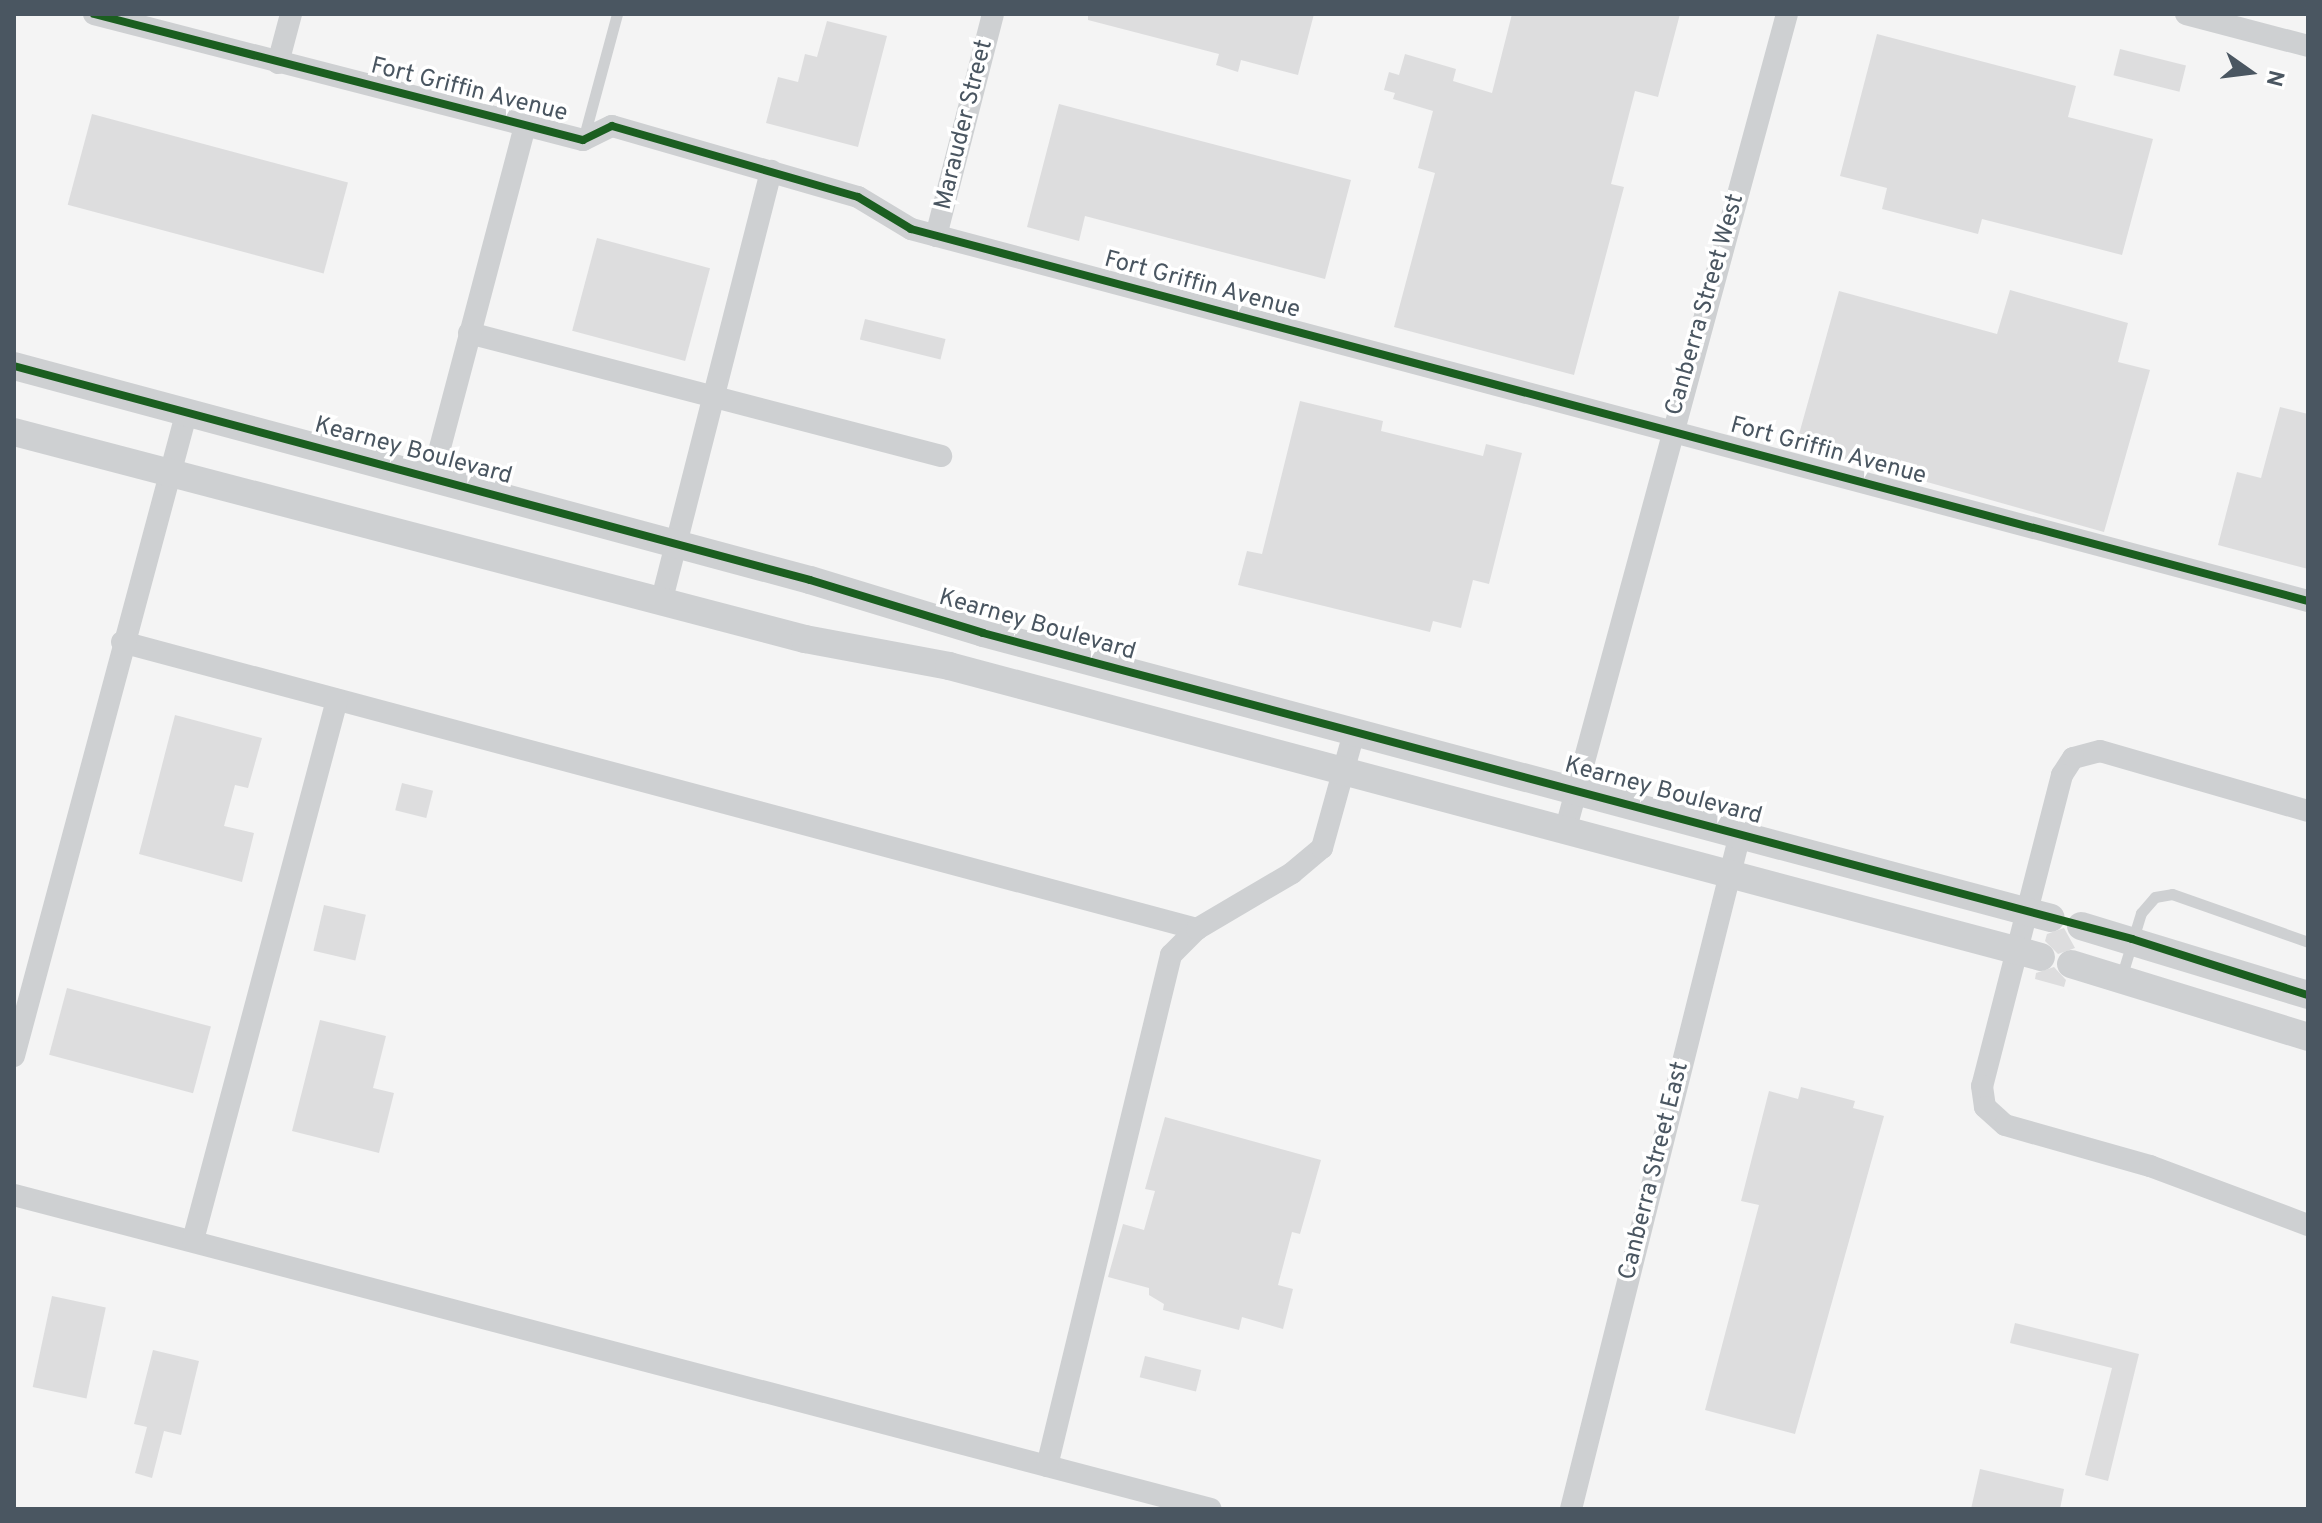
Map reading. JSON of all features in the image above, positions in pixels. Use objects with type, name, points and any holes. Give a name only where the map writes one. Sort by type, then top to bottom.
[{"type":"street","name":"Fort Griffin Avenue","points":[[94,14],[583,140],[612,126],[858,197],[911,229],[2308,601]]},
{"type":"street","points":[[278,63],[291,14]]},
{"type":"street","name":"Marauder Street","points":[[936,236],[993,14]]},
{"type":"street","name":"Canberra Street West","points":[[1566,828],[1671,431],[1787,14]]},
{"type":"street","points":[[2186,14],[2308,46]]},
{"type":"street","points":[[432,478],[525,126]]},
{"type":"street","points":[[662,599],[771,171]]},
{"type":"street","points":[[469,333],[941,456]]},
{"type":"street","name":"Kearney Boulevard","points":[[14,366],[676,543],[983,633],[2039,915]]},
{"type":"street","points":[[14,1056],[122,642],[187,411]]},
{"type":"street","points":[[14,432],[662,599],[805,639],[949,666],[1730,871],[2029,953]]},
{"type":"street","points":[[122,642],[1197,929]]},
{"type":"street","points":[[193,1240],[337,700]]},
{"type":"street","points":[[1047,1466],[1163,974],[1171,955],[1197,929],[1311,860],[1329,830],[1354,733]]},
{"type":"street","points":[[2308,811],[2100,751],[2080,753],[2062,775],[2039,915],[2029,953],[1982,1086],[1990,1115],[2005,1125],[2201,1183],[2308,1225]]},
{"type":"street","name":"Canberra Street East","points":[[1571,1509],[1740,834]]},
{"type":"street","points":[[2081,926],[2308,995]]},
{"type":"street","points":[[2071,964],[2308,1037]]},
{"type":"street","points":[[14,1195],[1211,1509]]},
{"type":"lane","points":[[583,140],[617,14]]},
{"type":"lane","points":[[2121,978],[2141,913],[2155,897],[2172,894],[2308,942]]},
{"type":"building","points":[[1088,14],[1314,14],[1298,75],[1241,60],[1238,72],[1216,65],[1219,54],[1088,20]]},
{"type":"building","points":[[1512,14],[1680,14],[1658,97],[1635,91],[1611,184],[1624,187],[1574,375],[1394,327],[1435,173],[1418,168],[1433,111],[1393,99],[1395,93],[1384,90],[1389,72],[1399,75],[1405,54],[1456,69],[1453,81],[1492,93]]},
{"type":"building","points":[[827,21],[887,36],[858,147],[766,123],[778,77],[798,82],[805,54],[817,57]]},
{"type":"building","points":[[1877,34],[2076,86],[2068,117],[2153,139],[2122,255],[1982,219],[1978,234],[1882,209],[1887,188],[1840,176]]},
{"type":"building","points":[[2120,49],[2186,65],[2179,92],[2113,75]]},
{"type":"building","points":[[1059,104],[1351,180],[1325,279],[1085,216],[1079,241],[1027,227]]},
{"type":"building","points":[[92,114],[348,183],[324,273],[68,205]]},
{"type":"building","points":[[597,238],[710,268],[685,361],[572,331]]},
{"type":"building","points":[[2010,290],[2128,323],[2118,362],[2150,370],[2104,532],[1796,445],[1839,291],[1997,334]]},
{"type":"building","points":[[865,319],[946,339],[940,359],[860,339]]},
{"type":"building","points":[[1300,401],[1383,421],[1381,431],[1483,456],[1486,444],[1522,453],[1489,584],[1473,580],[1461,628],[1433,621],[1430,632],[1238,585],[1247,551],[1262,554]]},
{"type":"building","points":[[2280,407],[2308,414],[2308,569],[2218,545],[2237,472],[2261,478]]},
{"type":"building","points":[[175,715],[262,738],[248,788],[235,785],[224,826],[254,833],[242,882],[139,854]]},
{"type":"building","points":[[402,783],[433,791],[426,818],[395,810]]},
{"type":"building","points":[[324,905],[366,915],[355,960],[313,951]]},
{"type":"building","points":[[2064,928],[2075,948],[2058,954],[2045,941],[2047,934]]},
{"type":"building","points":[[2054,967],[2066,980],[2064,987],[2035,979],[2036,973]]},
{"type":"building","points":[[67,988],[211,1027],[193,1093],[49,1055]]},
{"type":"building","points":[[320,1020],[386,1036],[373,1088],[394,1093],[379,1153],[292,1131]]},
{"type":"building","points":[[1801,1087],[1855,1101],[1853,1108],[1884,1116],[1795,1434],[1705,1410],[1759,1205],[1741,1201],[1769,1091],[1798,1099]]},
{"type":"building","points":[[1165,1117],[1321,1160],[1300,1234],[1292,1232],[1278,1285],[1293,1289],[1283,1329],[1242,1317],[1239,1330],[1163,1310],[1164,1304],[1149,1295],[1149,1288],[1108,1277],[1123,1224],[1144,1230],[1155,1191],[1145,1189]]},
{"type":"building","points":[[52,1296],[106,1307],[86,1398],[33,1387]]},
{"type":"building","points":[[2015,1323],[2139,1354],[2108,1481],[2085,1475],[2112,1368],[2010,1343]]},
{"type":"building","points":[[153,1350],[199,1361],[181,1435],[164,1431],[152,1478],[135,1473],[147,1427],[134,1424]]},
{"type":"building","points":[[1145,1356],[1201,1370],[1196,1391],[1140,1377]]},
{"type":"building","points":[[1980,1469],[2064,1489],[2060,1509],[1971,1509]]},
{"type":"cycle path","points":[[94,14],[583,140],[612,126],[858,197],[911,229],[2308,601]]},
{"type":"cycle path","points":[[14,366],[810,580],[983,633],[2132,939],[2308,995]]}]
